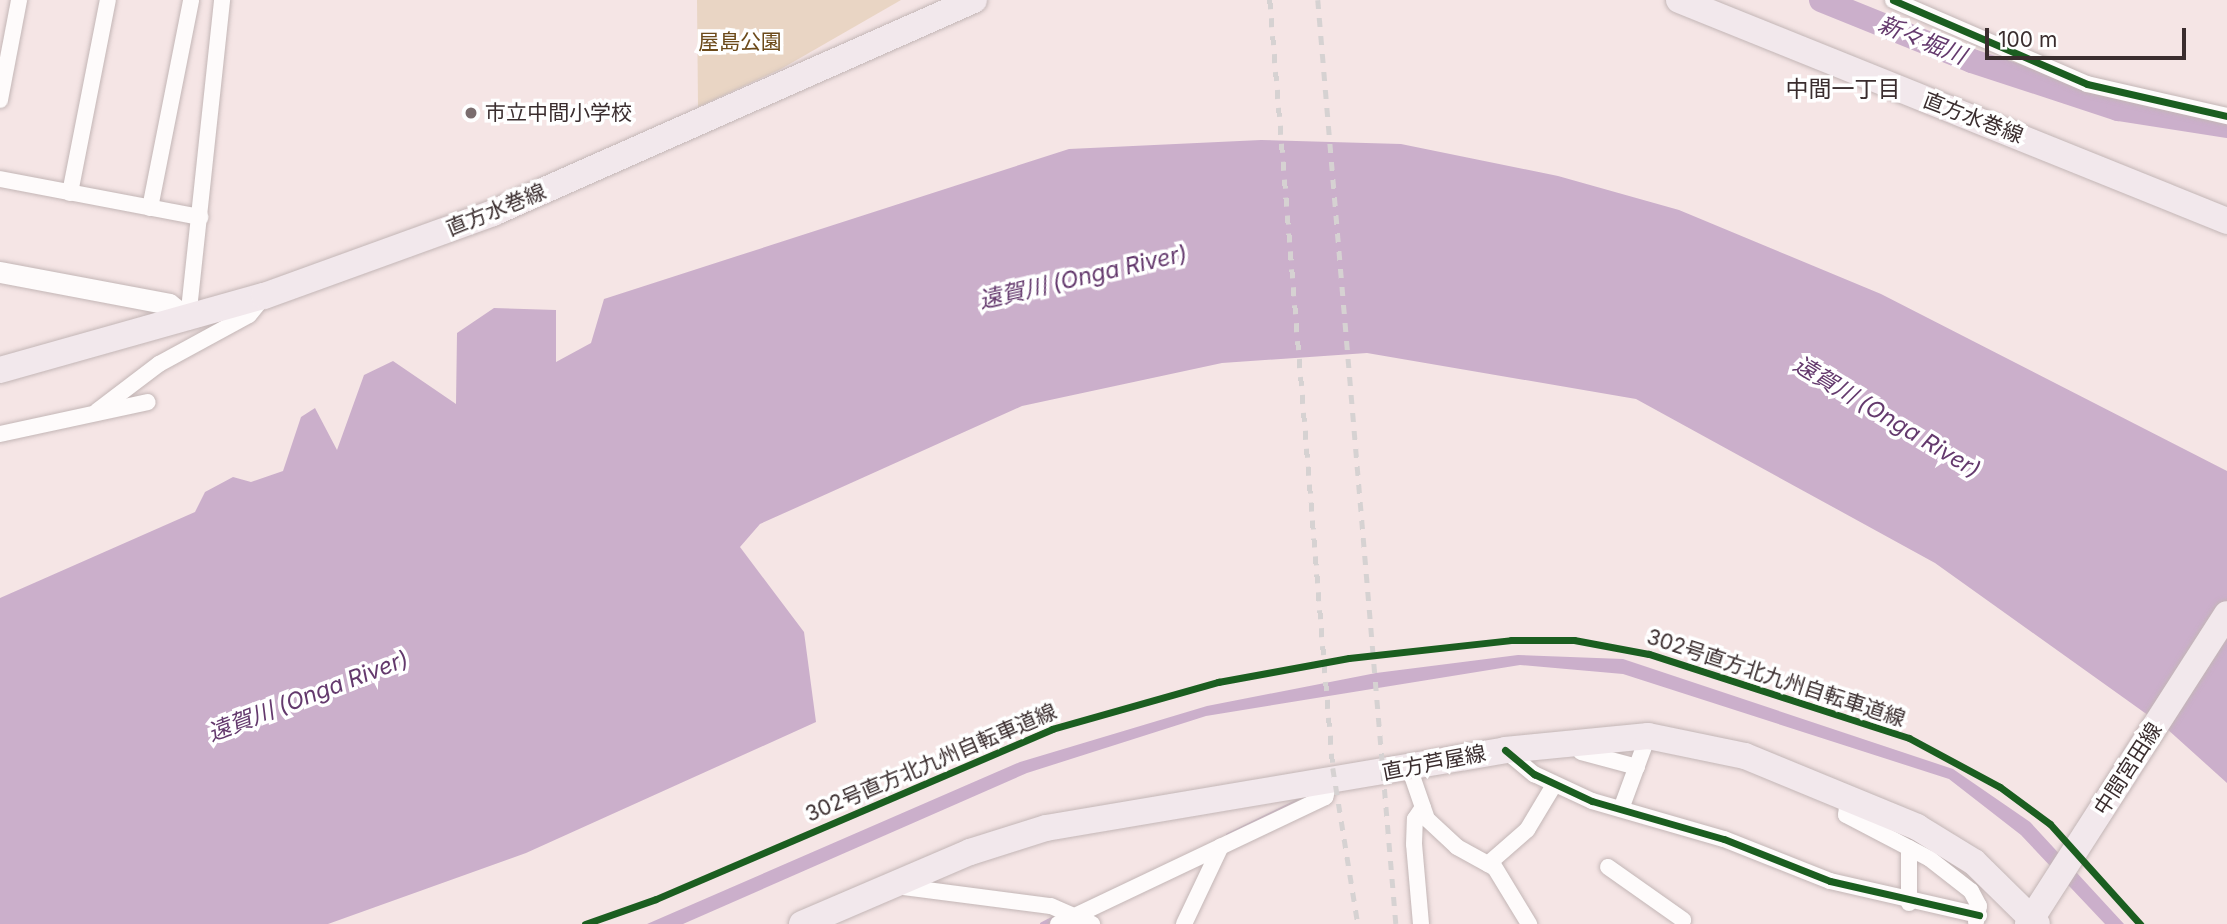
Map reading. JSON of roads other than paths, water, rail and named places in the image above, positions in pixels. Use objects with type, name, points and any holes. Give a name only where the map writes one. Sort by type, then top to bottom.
[{"type":"main road","name":"直方水巻線","points":[[0,370],[264,296],[493,212],[974,0]]},
{"type":"main road","name":"直方水巻線","points":[[1679,0],[2227,221]]},
{"type":"main road","name":"中間宮田線","points":[[2035,918],[2227,614]]},
{"type":"main road","name":"直方芦屋線","points":[[802,924],[953,860],[1046,828],[1409,770],[1505,750],[1648,736],[1745,756],[1849,797],[1946,842],[2035,918]]},
{"type":"street","points":[[0,100],[19,0]]},
{"type":"street","points":[[70,192],[108,0]]},
{"type":"street","points":[[150,208],[191,0]]},
{"type":"street","points":[[188,319],[222,0]]},
{"type":"street","points":[[1893,0],[2087,84],[2227,116]]},
{"type":"street","points":[[0,179],[200,218]]},
{"type":"street","points":[[0,272],[169,304],[188,319]]},
{"type":"street","points":[[97,411],[159,364],[249,315],[264,296]]},
{"type":"street","points":[[0,434],[148,402]]},
{"type":"street","points":[[1621,809],[1648,736]]},
{"type":"street","points":[[1505,750],[1554,785],[1621,809],[1724,839],[1791,870],[1977,919],[1971,891],[1909,848],[1846,815],[1849,797]]},
{"type":"street","points":[[1581,752],[1637,767]]},
{"type":"street","points":[[1409,770],[1423,807],[1439,833],[1488,864],[1529,924]]},
{"type":"street","points":[[1058,924],[1325,797],[1330,782]]},
{"type":"street","points":[[1488,864],[1527,830],[1554,785]]},
{"type":"street","points":[[1421,924],[1414,844],[1415,819],[1423,807]]},
{"type":"street","points":[[1184,924],[1221,846]]},
{"type":"street","points":[[1909,848],[1909,902]]},
{"type":"street","points":[[953,860],[952,884],[961,895]]},
{"type":"street","points":[[1608,867],[1683,920]]},
{"type":"street","points":[[894,886],[1051,906],[1091,924]]},
{"type":"water","name":"遠賀川 (Onga River)","points":[[1261,140],[1401,144],[1558,176],[1679,210],[1881,294],[2227,471],[2227,783],[2166,728],[1935,563],[1636,399],[1367,353],[1222,363],[1022,406],[760,524],[740,547],[804,632],[816,722],[526,853],[328,924],[0,924],[0,598],[195,512],[205,492],[233,477],[251,482],[283,471],[301,417],[315,408],[337,450],[364,375],[393,361],[456,404],[457,333],[494,308],[556,310],[556,362],[591,343],[604,299],[1069,149]]},
{"type":"water","points":[[1518,655],[1623,659],[1953,769],[2030,822],[2124,924],[2105,924],[2021,835],[1949,779],[1623,674],[1520,665],[1206,716],[1027,773],[683,924],[647,924],[1020,762],[1207,706],[1376,673]]},
{"type":"waterway","name":"新々堀川","points":[[1821,0],[1972,61],[2118,109],[2227,126]]},
{"type":"waterway","points":[[1228,835],[1308,796]]},
{"type":"waterway","points":[[1042,924],[1056,917]]},
{"type":"railway","points":[[1270,0],[1333,768],[1358,924]]},
{"type":"railway","points":[[1318,0],[1396,924]]},
{"type":"place","name":"市立中間小学校","points":[[471,113]]},
{"type":"district","name":"中間一丁目","points":[[1843,89]]},
{"type":"park label","name":"屋島公園","points":[[740,42]]}]
